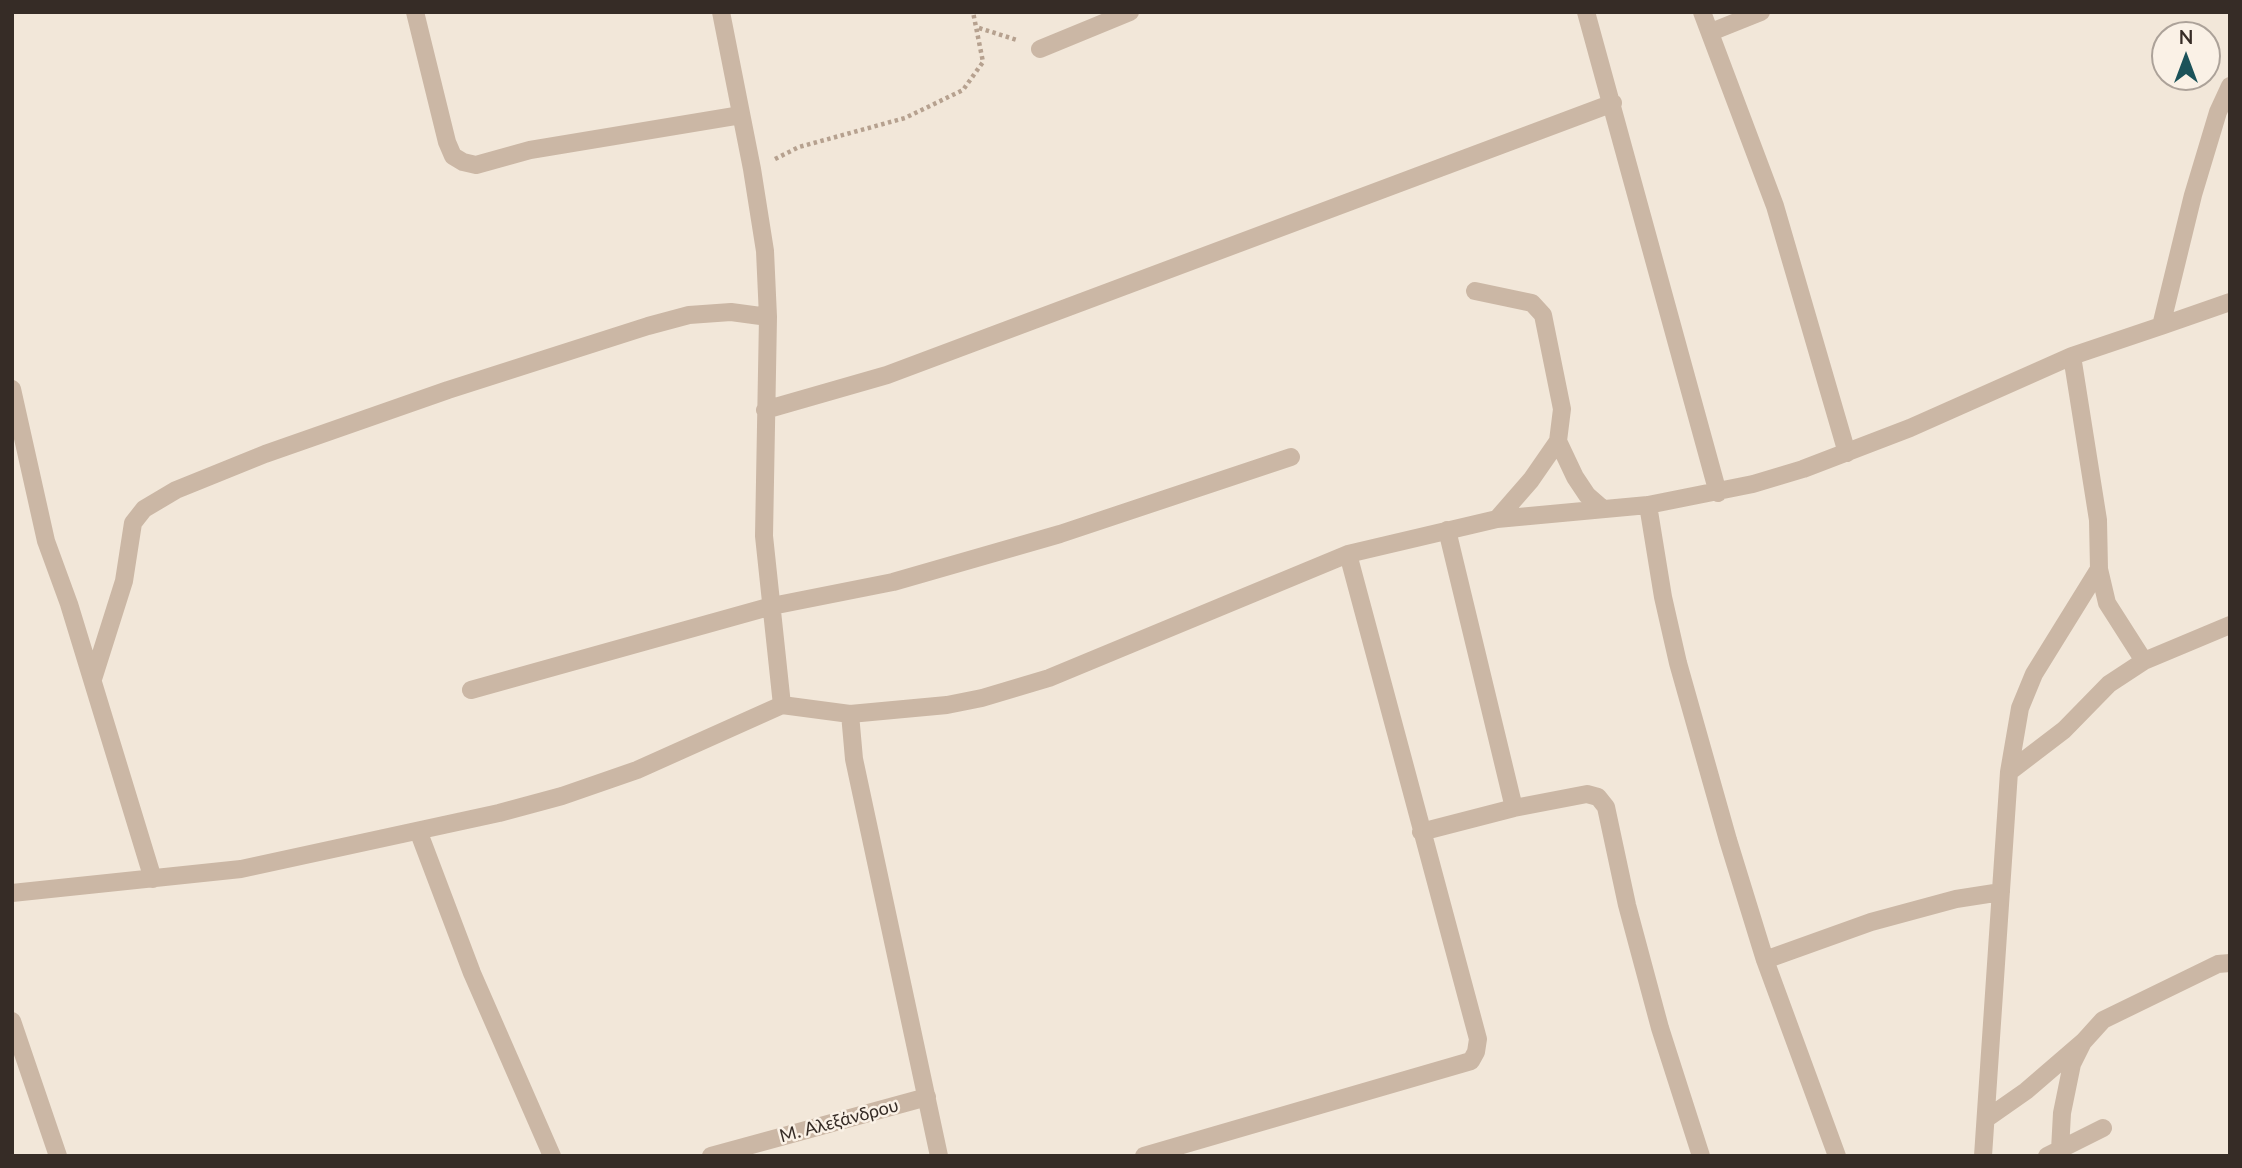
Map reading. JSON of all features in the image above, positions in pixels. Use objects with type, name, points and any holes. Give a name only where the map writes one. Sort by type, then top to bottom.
[{"type":"street","points":[[415,12],[447,142],[453,156],[463,162],[476,165],[530,150],[741,115]]},
{"type":"street","points":[[721,12],[765,251],[768,317],[764,536],[782,705]]},
{"type":"street","points":[[1040,50],[1130,12]]},
{"type":"street","points":[[1586,12],[1718,493]]},
{"type":"street","points":[[1702,12],[1774,206],[1847,453]]},
{"type":"street","points":[[1711,32],[1760,12]]},
{"type":"street","points":[[2161,326],[2193,195],[2218,113],[2230,86]]},
{"type":"street","points":[[765,410],[887,375],[1613,103]]},
{"type":"street","points":[[1475,290],[1532,303],[1542,315],[1562,409],[1558,441],[1531,480],[1497,519]]},
{"type":"street","points":[[12,893],[241,869],[419,833],[562,796],[637,770],[782,705],[850,714],[947,705],[1019,689],[1348,554],[1497,519],[1648,505],[1718,493],[1803,469],[1847,453],[2072,356],[2230,302]]},
{"type":"street","points":[[93,679],[124,581],[132,523],[144,509],[176,490],[265,454],[448,390],[648,326],[689,315],[731,312],[768,317]]},
{"type":"street","points":[[2072,356],[2098,520],[2099,569],[2107,603],[2144,660]]},
{"type":"street","points":[[12,389],[46,541],[93,679],[153,879]]},
{"type":"street","points":[[1558,441],[1575,477],[1587,495],[1603,509]]},
{"type":"street","points":[[471,690],[772,606],[893,582],[932,571],[1073,530],[1291,457]]},
{"type":"street","points":[[1648,505],[1663,597],[1678,663],[1765,960],[1838,1156]]},
{"type":"street","points":[[1447,530],[1514,808]]},
{"type":"street","points":[[1144,1156],[1471,1061],[1478,1039],[1348,554]]},
{"type":"street","points":[[1983,1156],[2009,772],[2020,708],[2034,674],[2099,569]]},
{"type":"street","points":[[2009,772],[2064,730],[2109,684],[2144,660],[2230,625]]},
{"type":"street","points":[[850,714],[854,759],[939,1156]]},
{"type":"street","points":[[1421,832],[1514,808],[1587,794],[1598,797],[1606,807],[1627,905],[1660,1028],[1701,1156]]},
{"type":"street","points":[[419,833],[472,973],[552,1156]]},
{"type":"street","points":[[1765,960],[1871,922],[1956,899],[2001,892]]},
{"type":"street","points":[[1986,1119],[2026,1091],[2084,1041],[2103,1020],[2218,964],[2230,963]]},
{"type":"street","points":[[12,1021],[58,1156]]},
{"type":"street","points":[[2053,1153],[2072,1064],[2084,1041]]},
{"type":"street","name":"Μ. Αλεξάνδρου","points":[[711,1156],[927,1097]]},
{"type":"street","points":[[2053,1153],[2104,1128]]},
{"type":"path","points":[[752,169],[799,147],[905,118],[962,90],[984,61],[973,12]]},
{"type":"path","points":[[978,28],[1040,50]]}]
